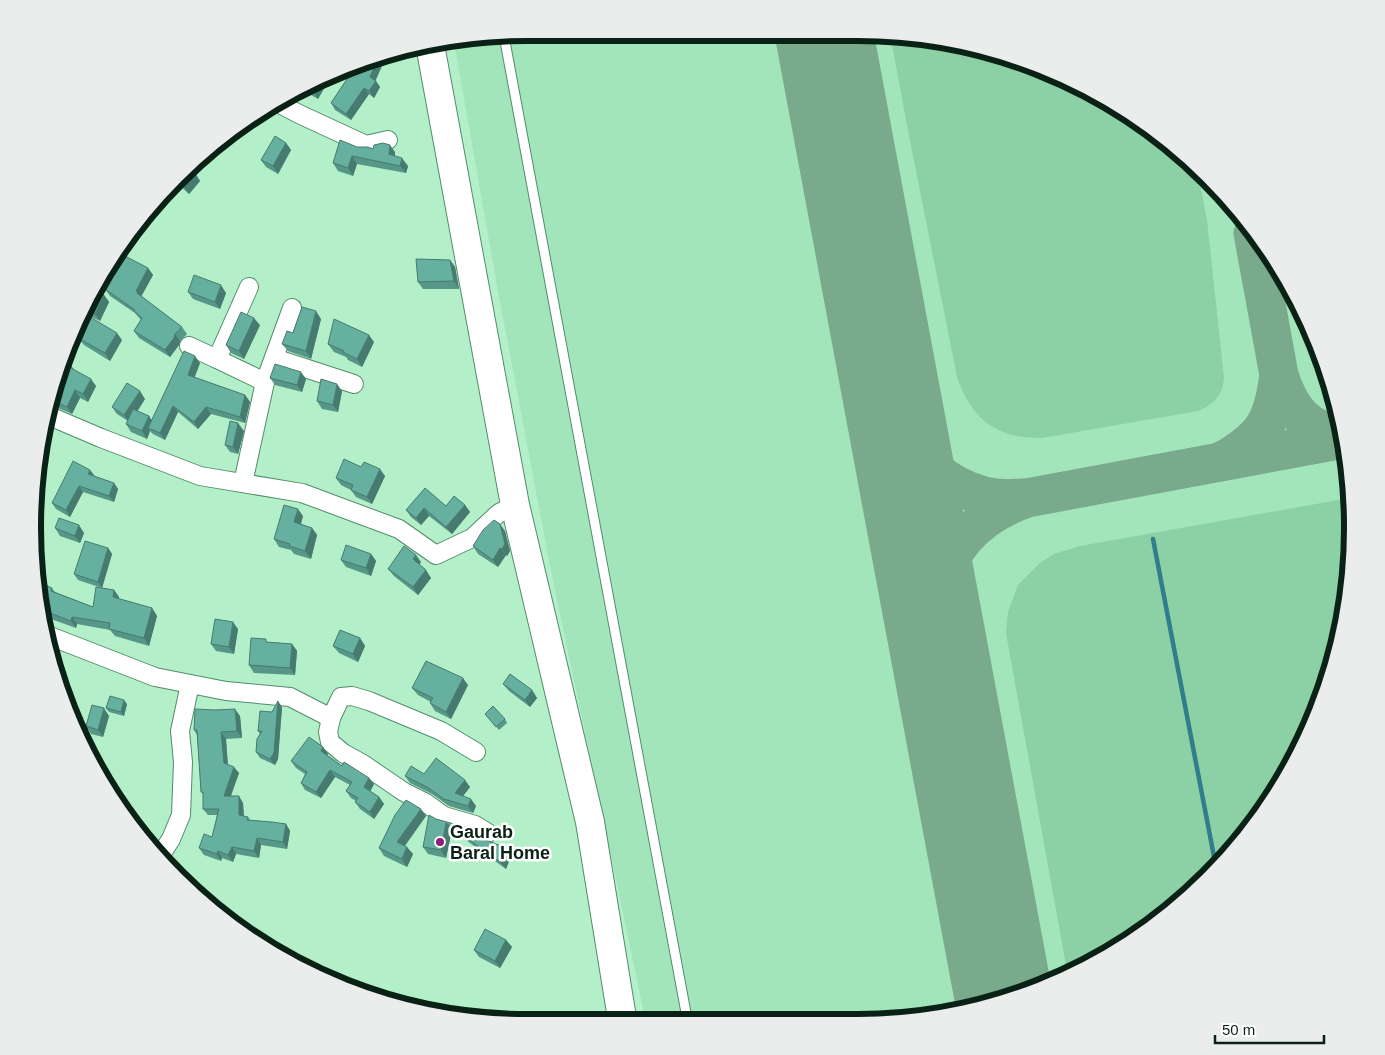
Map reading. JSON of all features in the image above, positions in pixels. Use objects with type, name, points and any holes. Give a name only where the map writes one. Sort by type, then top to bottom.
[{"type":"main road","points":[[431,51],[515,505],[590,822],[621,1014]]},
{"type":"street","points":[[284,106],[366,145],[388,140]]},
{"type":"street","points":[[217,359],[249,286]]},
{"type":"street","points":[[243,483],[265,382],[292,308]]},
{"type":"street","points":[[188,346],[265,382]]},
{"type":"street","points":[[274,358],[354,384]]},
{"type":"street","points":[[54,418],[200,476],[311,496],[399,529],[436,555],[472,538],[499,513],[515,505]]},
{"type":"street","points":[[55,638],[155,677],[226,691],[290,697],[331,718]]},
{"type":"street","points":[[164,850],[171,839],[181,815],[183,762],[180,732],[190,684]]},
{"type":"street","points":[[476,752],[442,731],[369,701],[352,696],[341,697],[331,718],[328,732],[330,742],[343,753],[363,764],[404,792],[426,803],[444,816],[475,824],[488,833]]},
{"type":"lane","points":[[505,42],[686,1014]]},
{"type":"shaded area","points":[[528,41],[858,41],[921,45],[983,58],[1044,78],[1101,106],[1128,123],[1178,162],[1201,184],[1223,207],[1262,257],[1294,312],[1307,341],[1318,371],[1334,433],[1340,464],[1344,528],[1340,591],[1334,622],[1318,684],[1307,714],[1279,771],[1262,798],[1223,848],[1178,893],[1154,913],[1101,949],[1073,964],[1014,988],[952,1004],[921,1010],[889,1013],[644,1014],[552,576],[497,286],[455,47],[496,42]]},
{"type":"shaded area","points":[[892,42],[921,45],[983,58],[1044,78],[1101,106],[1154,142],[1200,183],[1207,220],[1224,378],[1222,389],[1216,399],[1198,411],[1042,438],[1012,435],[988,424],[970,404],[957,377]]},
{"type":"shaded area","points":[[1343,499],[1343,559],[1340,591],[1327,653],[1307,714],[1279,771],[1243,824],[1223,848],[1178,893],[1128,932],[1066,967],[1006,633],[1008,612],[1018,585],[1040,563],[1054,554],[1080,546]]},
{"type":"building","points":[[375,66],[370,77],[376,81],[369,91],[364,88],[346,114],[331,103],[350,75]]},
{"type":"building","points":[[275,136],[286,143],[273,166],[261,160]]},
{"type":"building","points":[[340,140],[357,147],[373,149],[374,145],[383,143],[390,145],[389,154],[402,158],[400,166],[352,156],[348,168],[333,163]]},
{"type":"building","points":[[125,256],[148,268],[136,291],[137,293],[182,327],[165,350],[134,331],[142,318],[135,310],[105,289]]},
{"type":"building","points":[[416,259],[450,260],[454,281],[418,282]]},
{"type":"building","points":[[194,275],[221,285],[215,302],[188,292]]},
{"type":"building","points":[[101,294],[104,295],[95,314],[91,312]]},
{"type":"building","points":[[302,307],[316,311],[306,351],[282,344],[287,331],[293,333]]},
{"type":"building","points":[[241,312],[254,318],[239,351],[226,345]]},
{"type":"building","points":[[90,317],[117,333],[105,353],[79,339]]},
{"type":"building","points":[[334,319],[369,335],[357,359],[328,344]]},
{"type":"building","points":[[184,351],[195,356],[188,375],[245,395],[240,417],[206,407],[194,422],[173,406],[160,433],[148,428]]},
{"type":"building","points":[[275,364],[301,372],[297,385],[270,378]]},
{"type":"building","points":[[69,366],[91,379],[83,394],[75,390],[67,407],[58,403]]},
{"type":"building","points":[[321,379],[337,384],[333,405],[317,401]]},
{"type":"building","points":[[127,383],[140,391],[124,415],[112,407]]},
{"type":"building","points":[[133,409],[149,416],[142,431],[126,424]]},
{"type":"building","points":[[230,421],[238,423],[233,447],[225,445]]},
{"type":"building","points":[[344,459],[361,467],[364,462],[380,469],[367,497],[351,490],[353,485],[336,478]]},
{"type":"building","points":[[73,461],[90,470],[88,474],[114,483],[109,496],[79,486],[66,510],[52,503]]},
{"type":"building","points":[[425,488],[446,506],[454,496],[465,505],[446,527],[424,508],[416,518],[406,510]]},
{"type":"building","points":[[284,505],[298,509],[294,522],[312,528],[305,551],[274,539]]},
{"type":"building","points":[[59,518],[79,525],[75,536],[55,528]]},
{"type":"building","points":[[494,520],[500,524],[505,544],[502,549],[500,548],[493,560],[473,546],[483,530]]},
{"type":"building","points":[[85,541],[108,548],[98,582],[74,574]]},
{"type":"building","points":[[346,545],[371,554],[366,568],[341,560]]},
{"type":"building","points":[[404,546],[416,555],[413,559],[426,570],[413,587],[388,569]]},
{"type":"building","points":[[44,585],[52,588],[51,591],[93,607],[96,587],[114,590],[113,597],[152,608],[144,638],[109,629],[110,623],[72,617],[71,621],[49,613]]},
{"type":"building","points":[[215,619],[233,622],[229,647],[211,644]]},
{"type":"building","points":[[340,630],[360,638],[353,654],[333,646]]},
{"type":"building","points":[[251,638],[266,639],[266,642],[292,644],[290,668],[249,665]]},
{"type":"building","points":[[426,661],[463,678],[446,712],[430,703],[433,698],[412,688]]},
{"type":"building","points":[[510,674],[532,690],[525,700],[503,684]]},
{"type":"building","points":[[110,696],[124,700],[121,712],[106,708]]},
{"type":"building","points":[[278,701],[274,753],[270,759],[256,752],[257,739],[262,731],[258,731],[260,711],[272,712]]},
{"type":"building","points":[[92,705],[104,708],[98,730],[86,726]]},
{"type":"building","points":[[493,706],[505,719],[496,727],[485,714]]},
{"type":"building","points":[[195,709],[235,709],[237,731],[221,732],[224,763],[234,767],[224,796],[239,796],[239,815],[248,817],[247,820],[286,824],[283,842],[257,838],[254,851],[232,847],[228,855],[218,851],[217,854],[199,848],[204,834],[212,837],[219,809],[203,809],[197,730],[194,730]]},
{"type":"building","points":[[309,737],[323,747],[321,751],[342,766],[344,762],[369,778],[364,787],[379,797],[370,812],[355,802],[358,798],[346,791],[352,782],[330,770],[316,792],[301,783],[307,772],[291,761]]},
{"type":"building","points":[[436,758],[465,780],[455,793],[471,799],[468,806],[444,799],[427,787],[405,776],[411,766],[424,774]]},
{"type":"building","points":[[406,800],[421,809],[397,842],[407,847],[402,859],[379,848],[395,815]]},
{"type":"building","points":[[429,815],[436,819],[465,827],[482,836],[481,838],[506,848],[500,862],[446,823],[441,850],[423,847]]},
{"type":"building","points":[[485,929],[506,940],[495,961],[474,950]]},
{"type":"waterway","points":[[1153,539],[1214,857]]},
{"type":"taxiway","points":[[1256,249],[1279,375]]},
{"type":"taxiway","points":[[1224,460],[1249,443],[1264,426],[1274,404],[1279,375],[1288,398],[1301,416],[1319,429],[1334,434]]},
{"type":"taxiway","points":[[892,401],[904,431],[916,451],[935,471],[946,479],[957,486],[982,495],[995,498],[1026,498]]},
{"type":"taxiway","points":[[936,632],[936,609],[939,592],[945,570],[952,555],[961,542],[983,521],[1011,504],[1027,498],[1335,441]]},
{"type":"runway","points":[[825,41],[1003,991]]},
{"type":"place","name":"Gaurab Baral Home","points":[[440,842]]}]
